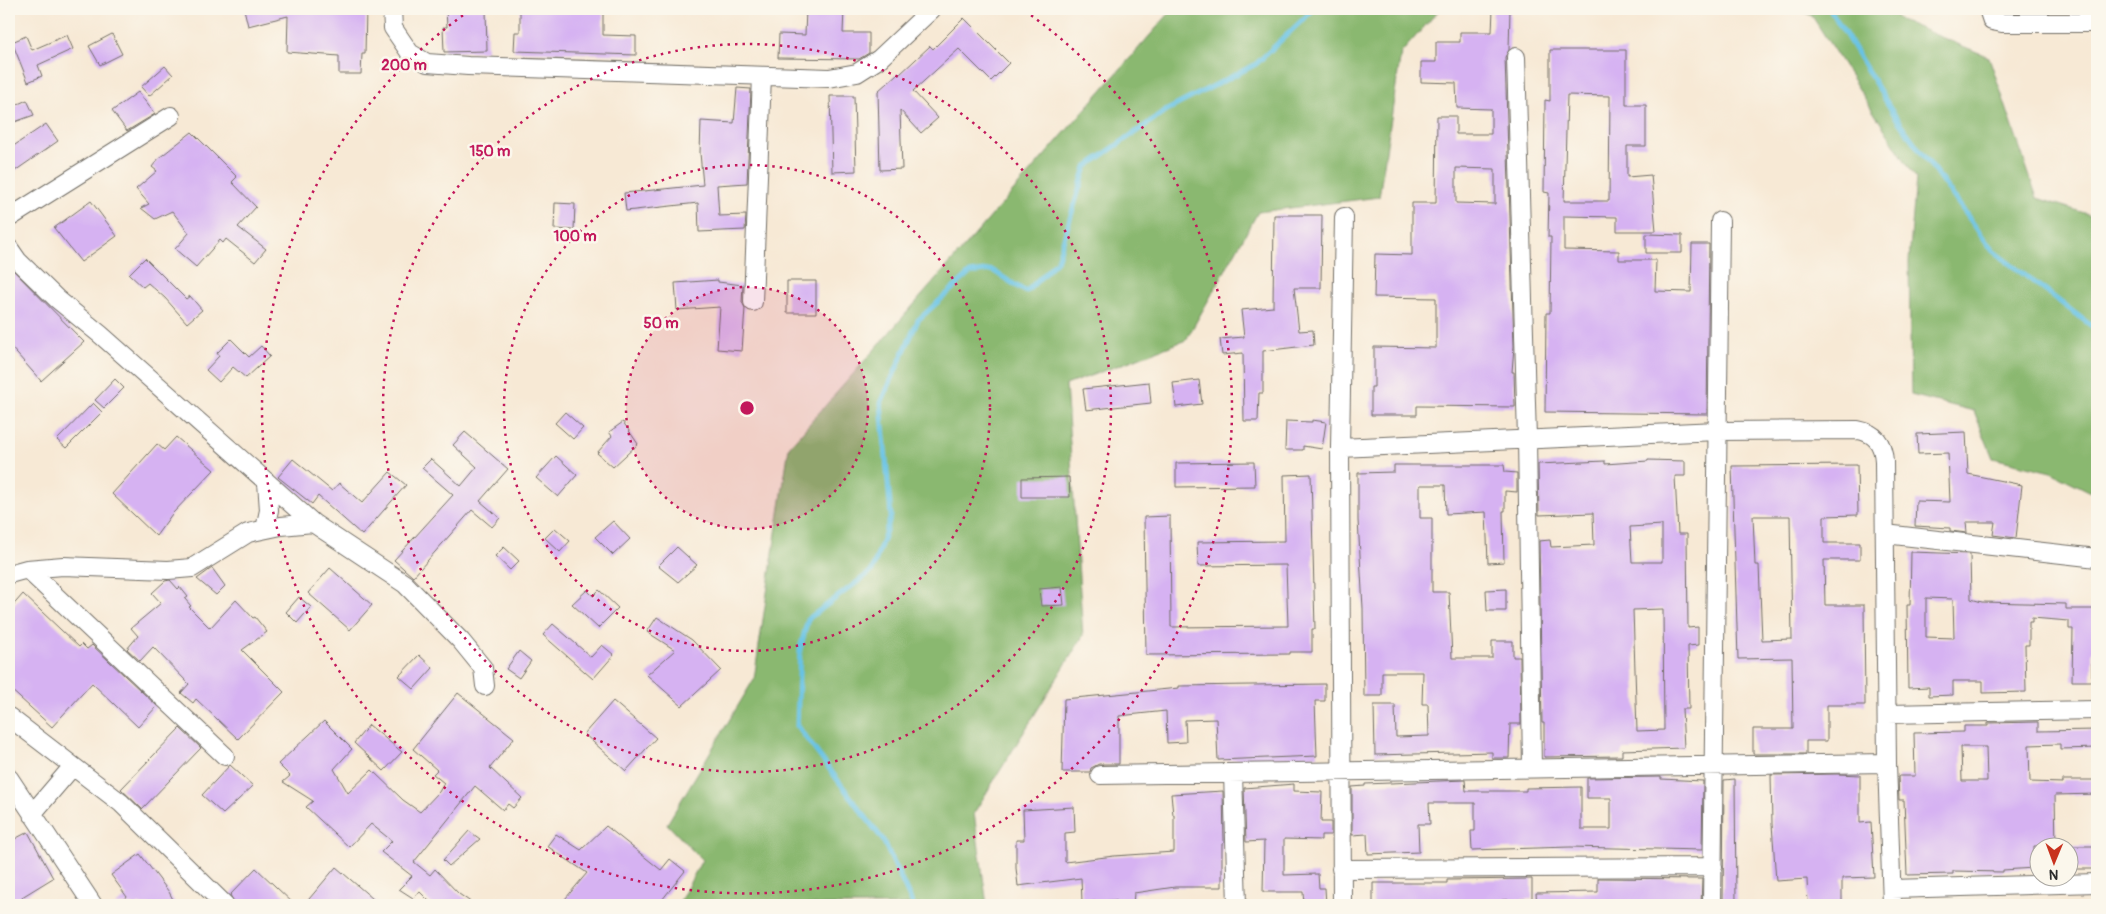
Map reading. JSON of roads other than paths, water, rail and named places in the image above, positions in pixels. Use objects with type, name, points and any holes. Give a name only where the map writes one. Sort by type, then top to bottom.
[{"type":"street","points":[[392,9],[392,28],[410,52],[427,63],[829,78],[857,73],[879,59],[932,9]]},
{"type":"street","points":[[1988,9],[1992,20],[2002,23],[2097,22]]},
{"type":"street","points":[[1516,57],[1527,438],[1532,768]]},
{"type":"street","points":[[753,302],[762,76]]},
{"type":"street","points":[[9,218],[171,116]]},
{"type":"street","points":[[1342,905],[1343,771],[1340,448],[1344,217]]},
{"type":"street","points":[[1712,905],[1720,220]]},
{"type":"street","points":[[9,248],[18,261],[56,298],[101,335],[313,523],[405,584],[461,641],[483,668],[485,686]]},
{"type":"street","points":[[1340,448],[1527,438],[1717,431],[1858,430],[1868,432],[1878,439],[1884,450],[1887,763],[1892,897],[2097,883]]},
{"type":"street","points":[[265,529],[269,510],[267,482]]},
{"type":"street","points":[[9,574],[27,569],[63,566],[168,570],[192,568],[248,533],[313,523]]},
{"type":"street","points":[[1885,534],[2097,558]]},
{"type":"street","points":[[27,569],[225,756]]},
{"type":"street","points":[[1888,714],[2097,710]]},
{"type":"street","points":[[9,717],[121,803],[225,905]]},
{"type":"street","points":[[1100,775],[1887,763]]},
{"type":"street","points":[[32,814],[73,766]]},
{"type":"street","points":[[1233,773],[1237,905]]},
{"type":"street","points":[[9,778],[93,905]]},
{"type":"street","points":[[1341,869],[1712,867]]},
{"type":"waterway","points":[[913,905],[883,840],[797,726],[800,649],[808,619],[872,571],[891,516],[881,403],[918,320],[970,273],[992,270],[1026,292],[1057,261],[1086,167],[1167,110],[1256,64],[1314,9]]},
{"type":"waterway","points":[[1830,9],[1897,119],[1993,251],[2097,330]]}]
